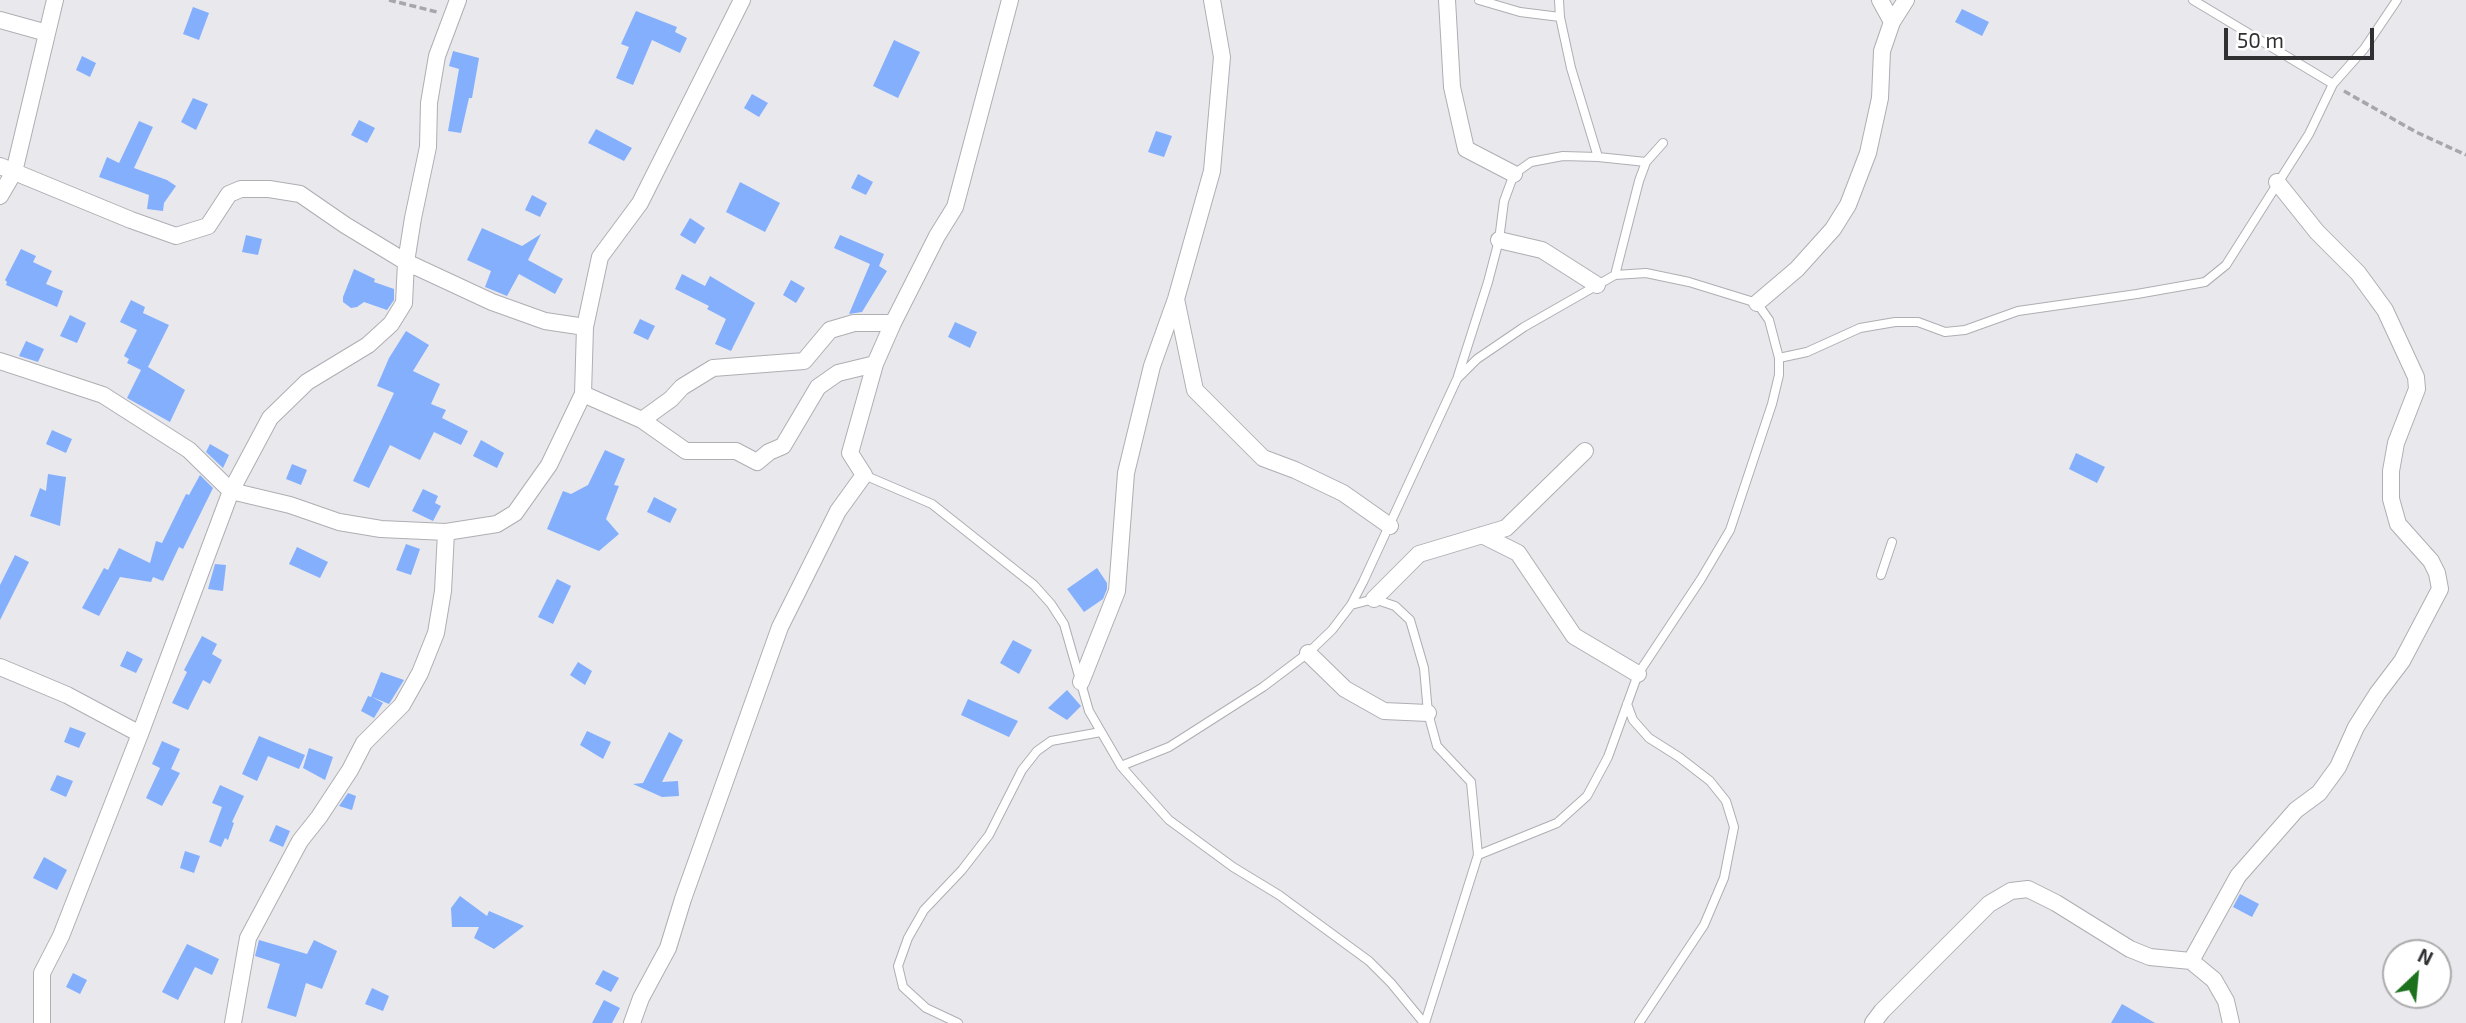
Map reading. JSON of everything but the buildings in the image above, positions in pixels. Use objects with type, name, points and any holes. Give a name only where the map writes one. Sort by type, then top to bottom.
[{"type":"street","points":[[0,196],[55,0]]},
{"type":"street","points":[[0,361],[103,394],[189,450],[231,491],[290,505],[339,522],[381,529],[446,532],[497,524],[515,513],[550,465],[583,394],[585,327],[600,257],[640,203],[742,0]]},
{"type":"street","points":[[632,1023],[641,998],[668,948],[780,627],[838,511],[864,475],[850,453],[875,364],[937,236],[956,207],[1010,0]]},
{"type":"street","points":[[1081,682],[1117,591],[1126,472],[1152,366],[1176,299],[1212,171],[1222,57],[1212,0]]},
{"type":"street","points":[[1447,0],[1452,87],[1466,149],[1514,174]]},
{"type":"street","points":[[1880,0],[1892,22]]},
{"type":"street","points":[[1757,303],[1797,269],[1833,229],[1848,205],[1868,153],[1880,98],[1882,51],[1892,22],[1906,0]]},
{"type":"street","points":[[42,1023],[42,973],[61,936],[231,491],[270,418],[307,382],[368,345],[391,324],[404,303],[406,262],[428,147],[429,103],[438,56],[455,8]]},
{"type":"street","points":[[0,20],[47,33]]},
{"type":"street","points":[[7,169],[176,236],[208,226],[229,194],[241,189],[269,189],[300,194],[345,226],[406,262],[503,306],[545,321],[585,327]]},
{"type":"street","points":[[2191,961],[2238,876],[2296,810],[2319,793],[2338,766],[2356,727],[2402,661],[2440,589],[2431,561],[2398,524],[2391,499],[2391,471],[2396,443],[2417,389],[2416,377],[2385,310],[2358,273],[2317,232],[2277,182]]},
{"type":"street","points":[[1499,240],[1542,250],[1597,285]]},
{"type":"street","points":[[1176,299],[1195,390],[1263,458],[1343,493],[1390,526]]},
{"type":"street","points":[[642,420],[671,399],[682,387],[713,368],[804,361],[830,330],[853,323],[893,323]]},
{"type":"street","points":[[583,394],[642,420],[686,451],[736,451],[757,462],[769,452],[783,446],[818,387],[838,373],[875,364]]},
{"type":"street","points":[[1374,598],[1419,554],[1506,528],[1586,451]]},
{"type":"street","points":[[233,1023],[248,938],[300,841],[338,788],[364,743],[402,705],[420,673],[436,633],[443,591],[446,532]]},
{"type":"street","points":[[1482,535],[1518,553],[1574,636],[1638,674]]},
{"type":"street","points":[[1308,653],[1345,689],[1384,711],[1428,713]]},
{"type":"street","points":[[0,667],[67,695],[140,734]]},
{"type":"street","points":[[1873,1023],[1989,904],[2011,891],[2028,890],[2056,903],[2130,949],[2150,957],[2191,961],[2214,981],[2227,1001],[2231,1023]]},
{"type":"lane","points":[[1479,0],[1520,12],[1560,17]]},
{"type":"lane","points":[[1559,0],[1560,17],[1578,96],[1598,157]]},
{"type":"lane","points":[[2193,0],[2333,84]]},
{"type":"lane","points":[[1779,358],[1807,352],[1860,328],[1895,322],[1918,323],[1945,332],[1965,330],[2018,311],[2137,295],[2205,282],[2226,265],[2309,134],[2333,84],[2364,49],[2397,0]]},
{"type":"lane","points":[[1615,275],[1639,181],[1646,162],[1663,143]]},
{"type":"lane","points":[[1121,766],[1169,747],[1264,687],[1308,653],[1332,630],[1351,605],[1457,379],[1499,240],[1504,201],[1514,174],[1531,162],[1563,156],[1646,162]]},
{"type":"lane","points":[[1457,379],[1477,359],[1524,327],[1615,275],[1646,273],[1689,282],[1757,303],[1769,320],[1779,358],[1779,375],[1772,404],[1730,530],[1638,674],[1608,757],[1587,796],[1557,823],[1478,855]]},
{"type":"lane","points":[[864,475],[932,505],[1034,585],[1064,624],[1088,711],[1121,766],[1170,820],[1369,961],[1424,1023]]},
{"type":"lane","points":[[1881,575],[1892,542]]},
{"type":"lane","points":[[1351,605],[1374,598],[1395,606],[1410,620],[1424,668],[1428,713],[1437,746],[1471,782],[1478,855],[1424,1023]]},
{"type":"lane","points":[[1627,704],[1633,719],[1649,738],[1710,781],[1726,801],[1734,827],[1724,878],[1704,925],[1639,1023]]},
{"type":"lane","points":[[958,1023],[926,1008],[903,987],[898,967],[908,938],[924,910],[962,870],[989,835],[1022,770],[1037,751],[1051,741],[1101,732]]},
{"type":"path","points":[[389,0],[455,8]]},
{"type":"path","points":[[2333,84],[2416,132],[2466,155]]}]
